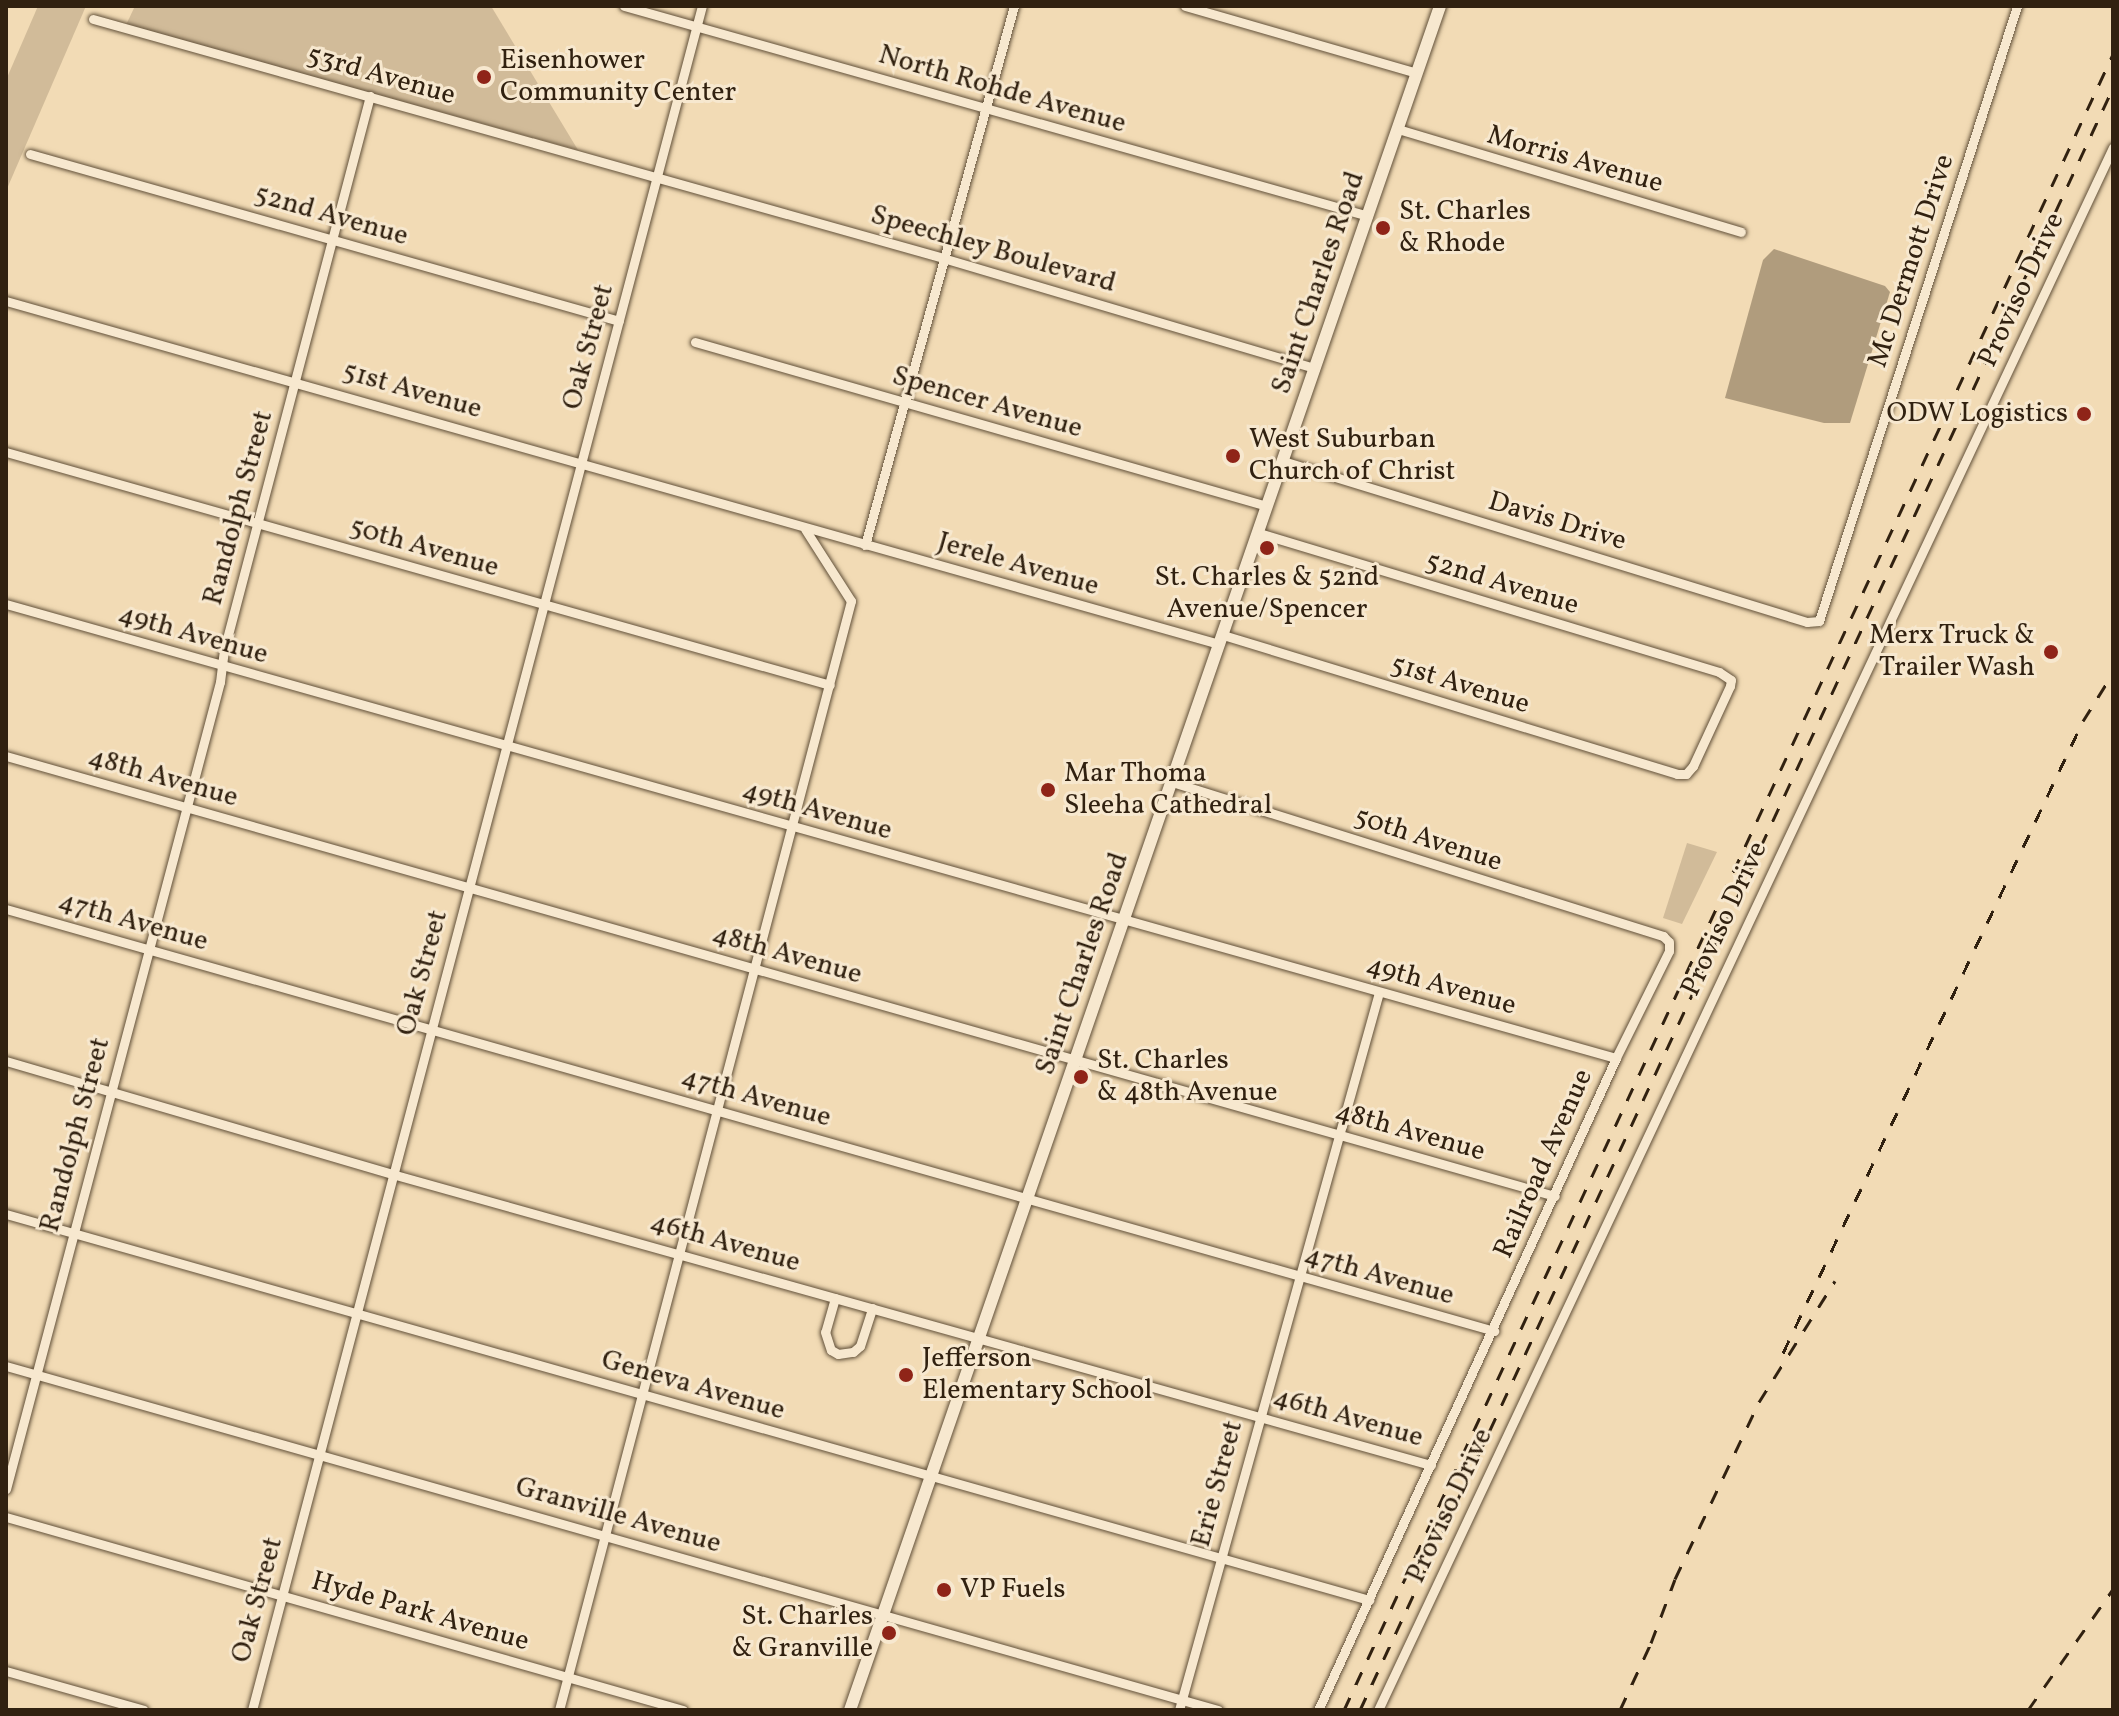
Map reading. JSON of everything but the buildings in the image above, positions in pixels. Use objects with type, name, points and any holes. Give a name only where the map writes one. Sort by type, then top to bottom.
[{"type":"main road","name":"Saint Charles Road","points":[[850,1710],[1440,6]]},
{"type":"street","name":"North Rohde Avenue","points":[[624,6],[1368,216]]},
{"type":"street","name":"Oak Street","points":[[252,1710],[702,6]]},
{"type":"street","points":[[865,545],[1014,6]]},
{"type":"street","points":[[1185,6],[1417,73]]},
{"type":"street","name":"Mc Dermott Drive","points":[[1819,621],[2017,6]]},
{"type":"street","name":"53rd Avenue","points":[[93,19],[658,177]]},
{"type":"street","name":"Randolph Street","points":[[6,1489],[370,96]]},
{"type":"street","name":"Morris Avenue","points":[[1398,129],[1741,232]]},
{"type":"street","name":"Proviso Drive","points":[[1378,1710],[2113,147]]},
{"type":"street","name":"52nd Avenue","points":[[30,154],[619,321]]},
{"type":"street","name":"Speechley Boulevard","points":[[658,177],[1315,368]]},
{"type":"street","name":"51st Avenue","points":[[6,301],[296,381],[805,529]]},
{"type":"street","name":"Spencer Avenue","points":[[695,342],[1267,506]]},
{"type":"street","name":"50th Avenue","points":[[6,452],[830,685]]},
{"type":"street","name":"Davis Drive","points":[[1283,461],[1807,622],[1819,621]]},
{"type":"street","points":[[559,1710],[851,601],[805,529]]},
{"type":"street","name":"Jerele Avenue","points":[[805,529],[1221,640]]},
{"type":"street","name":"52nd Avenue","points":[[1258,533],[1719,672],[1731,680],[1693,766],[1686,774]]},
{"type":"street","name":"49th Avenue","points":[[6,604],[1616,1058]]},
{"type":"street","name":"51st Avenue","points":[[1221,640],[1686,774]]},
{"type":"street","name":"48th Avenue","points":[[6,756],[1555,1196]]},
{"type":"street","name":"50th Avenue","points":[[1172,782],[1663,936],[1669,942]]},
{"type":"street","name":"47th Avenue","points":[[6,909],[1494,1331]]},
{"type":"street","name":"Railroad Avenue","points":[[1318,1710],[1494,1331],[1616,1058],[1669,951],[1669,942]]},
{"type":"street","name":"Erie Street","points":[[1180,1705],[1379,992]]},
{"type":"street","name":"46th Avenue","points":[[6,1061],[392,1174],[680,1252],[1431,1465]]},
{"type":"street","name":"Geneva Avenue","points":[[6,1214],[1369,1600]]},
{"type":"street","points":[[835,1298],[825,1332],[831,1350],[838,1354],[853,1352],[860,1346],[872,1308]]},
{"type":"street","name":"Granville Avenue","points":[[6,1366],[606,1535],[1180,1705],[1218,1710]]},
{"type":"street","name":"Hyde Park Avenue","points":[[6,1517],[683,1710]]},
{"type":"street","points":[[6,1671],[144,1710]]},
{"type":"shaded area","points":[[38,6],[86,6],[6,191],[6,80]]},
{"type":"shaded area","points":[[135,6],[491,6],[578,150],[126,25]]},
{"type":"shaded area","points":[[1774,249],[1885,286],[1890,292],[1850,423],[1824,423],[1725,398],[1763,260]]},
{"type":"shaded area","points":[[1687,843],[1717,852],[1682,924],[1663,918]]},
{"type":"railway","points":[[1344,1710],[2113,54]]},
{"type":"railway","points":[[1360,1710],[2113,88]]},
{"type":"railway","points":[[1783,1353],[2083,721],[2113,673]]},
{"type":"railway","points":[[1620,1710],[1651,1643],[1675,1579],[1759,1402],[1835,1281]]},
{"type":"railway","points":[[2028,1710],[2113,1589]]},
{"type":"place","name":"Eisenhower Community Center","points":[[484,77]]},
{"type":"place","name":"St. Charles & Rhode","points":[[1383,228]]},
{"type":"place","name":"ODW Logistics","points":[[2084,414]]},
{"type":"place","name":"West Suburban Church of Christ","points":[[1233,456]]},
{"type":"place","name":"St. Charles & 52nd Avenue/Spencer","points":[[1267,548]]},
{"type":"place","name":"Merx Truck & Trailer Wash","points":[[2051,652]]},
{"type":"place","name":"Mar Thoma Sleeha Cathedral","points":[[1048,790]]},
{"type":"place","name":"St. Charles & 48th Avenue","points":[[1081,1077]]},
{"type":"place","name":"Jefferson Elementary School","points":[[906,1375]]},
{"type":"place","name":"VP Fuels","points":[[944,1590]]},
{"type":"place","name":"St. Charles & Granville","points":[[889,1633]]}]
